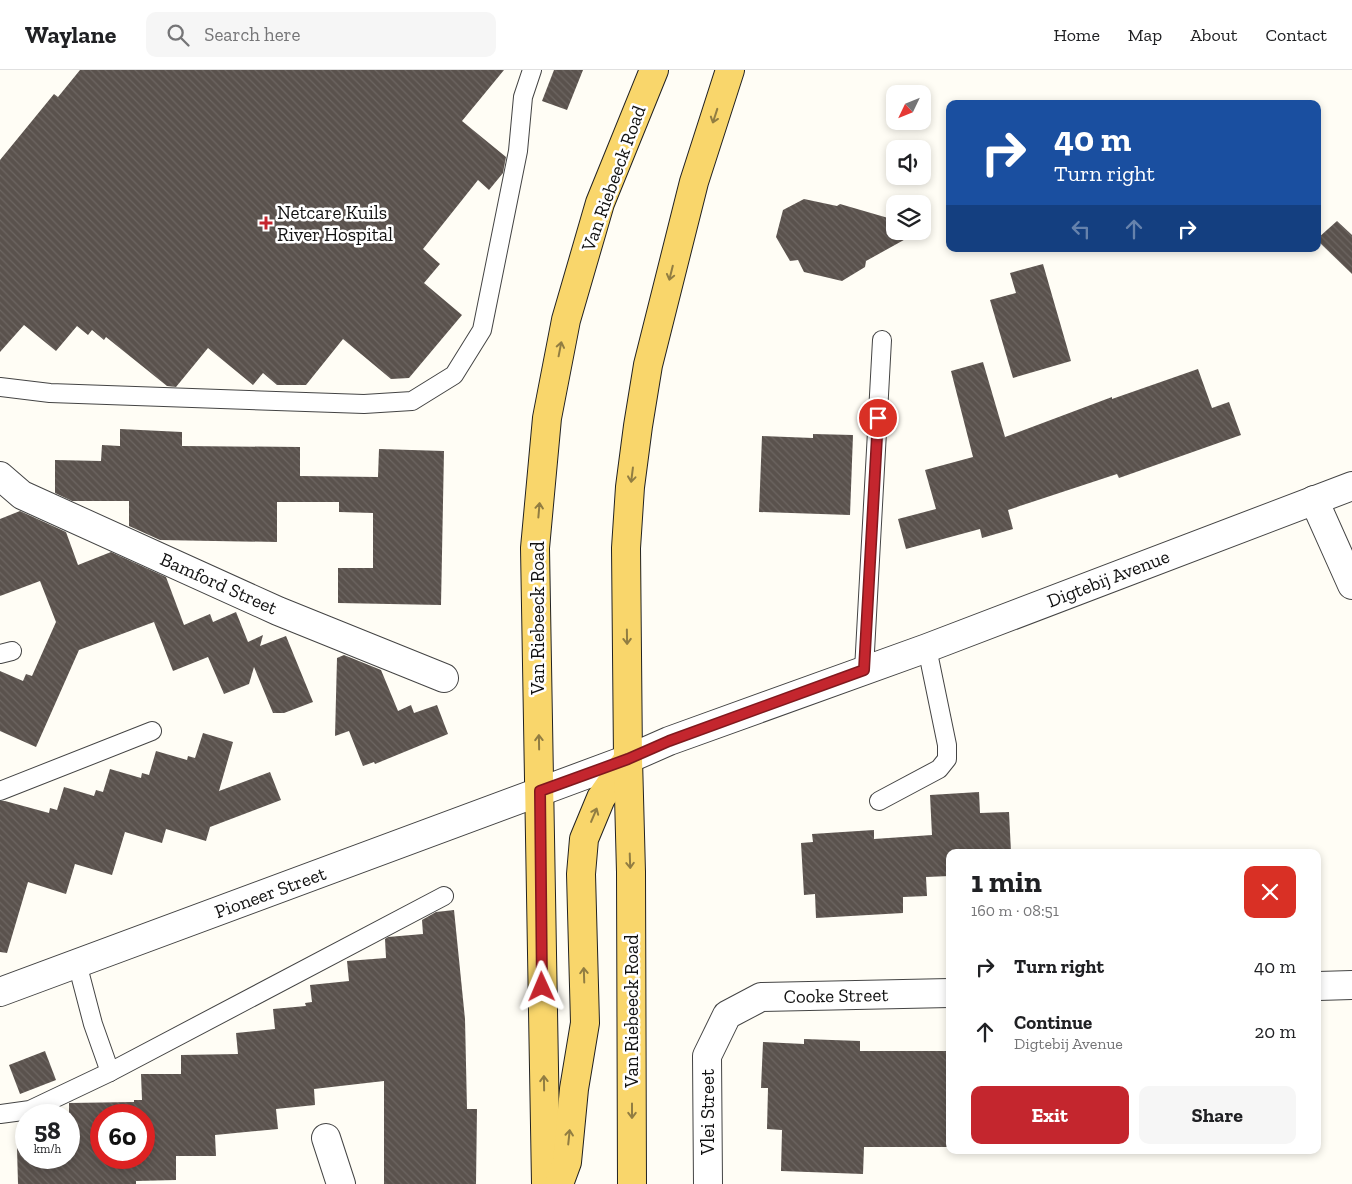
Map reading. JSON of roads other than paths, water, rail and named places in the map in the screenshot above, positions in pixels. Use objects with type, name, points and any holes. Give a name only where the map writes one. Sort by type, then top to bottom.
[{"type":"main road","name":"Van Riebeeck Road","points":[[546,1184],[535,548],[547,418],[566,320],[600,203],[654,70]]},
{"type":"main road","name":"Van Riebeeck Road","points":[[632,1184],[631,872],[626,548],[630,487],[648,365],[694,182],[730,70]]},
{"type":"main road","points":[[559,1184],[567,1162],[574,1089],[585,1023],[581,874],[584,839],[601,798],[628,759]]},
{"type":"street","name":"Bamford Street","points":[[0,476],[22,495],[278,610],[444,678]]},
{"type":"street","name":"Digtebij Avenue","points":[[628,759],[669,741],[927,648],[1352,486]]},
{"type":"street","points":[[1314,500],[1352,585]]},
{"type":"street","name":"Pioneer Street","points":[[0,992],[628,759]]},
{"type":"street","points":[[1321,986],[1352,985]]},
{"type":"street","name":"Cooke Street","points":[[727,1015],[761,997],[946,993]]},
{"type":"street","name":"Vlei Street","points":[[708,1184],[707,1056],[727,1015]]},
{"type":"street","points":[[326,1138],[340,1184]]},
{"type":"lane","points":[[0,387],[50,393],[364,404],[412,400],[420,396],[454,375],[482,330],[518,151],[523,98],[532,70]]},
{"type":"lane","points":[[864,670],[882,340]]},
{"type":"lane","points":[[879,801],[940,769],[947,759],[947,745],[927,648]]},
{"type":"lane","points":[[0,792],[152,731]]},
{"type":"lane","points":[[0,1114],[30,1110],[110,1072],[444,896]]},
{"type":"lane","points":[[77,963],[93,1024],[110,1072]]},
{"type":"place","name":"Netcare Kuils River Hospital","points":[[266,223]]}]
